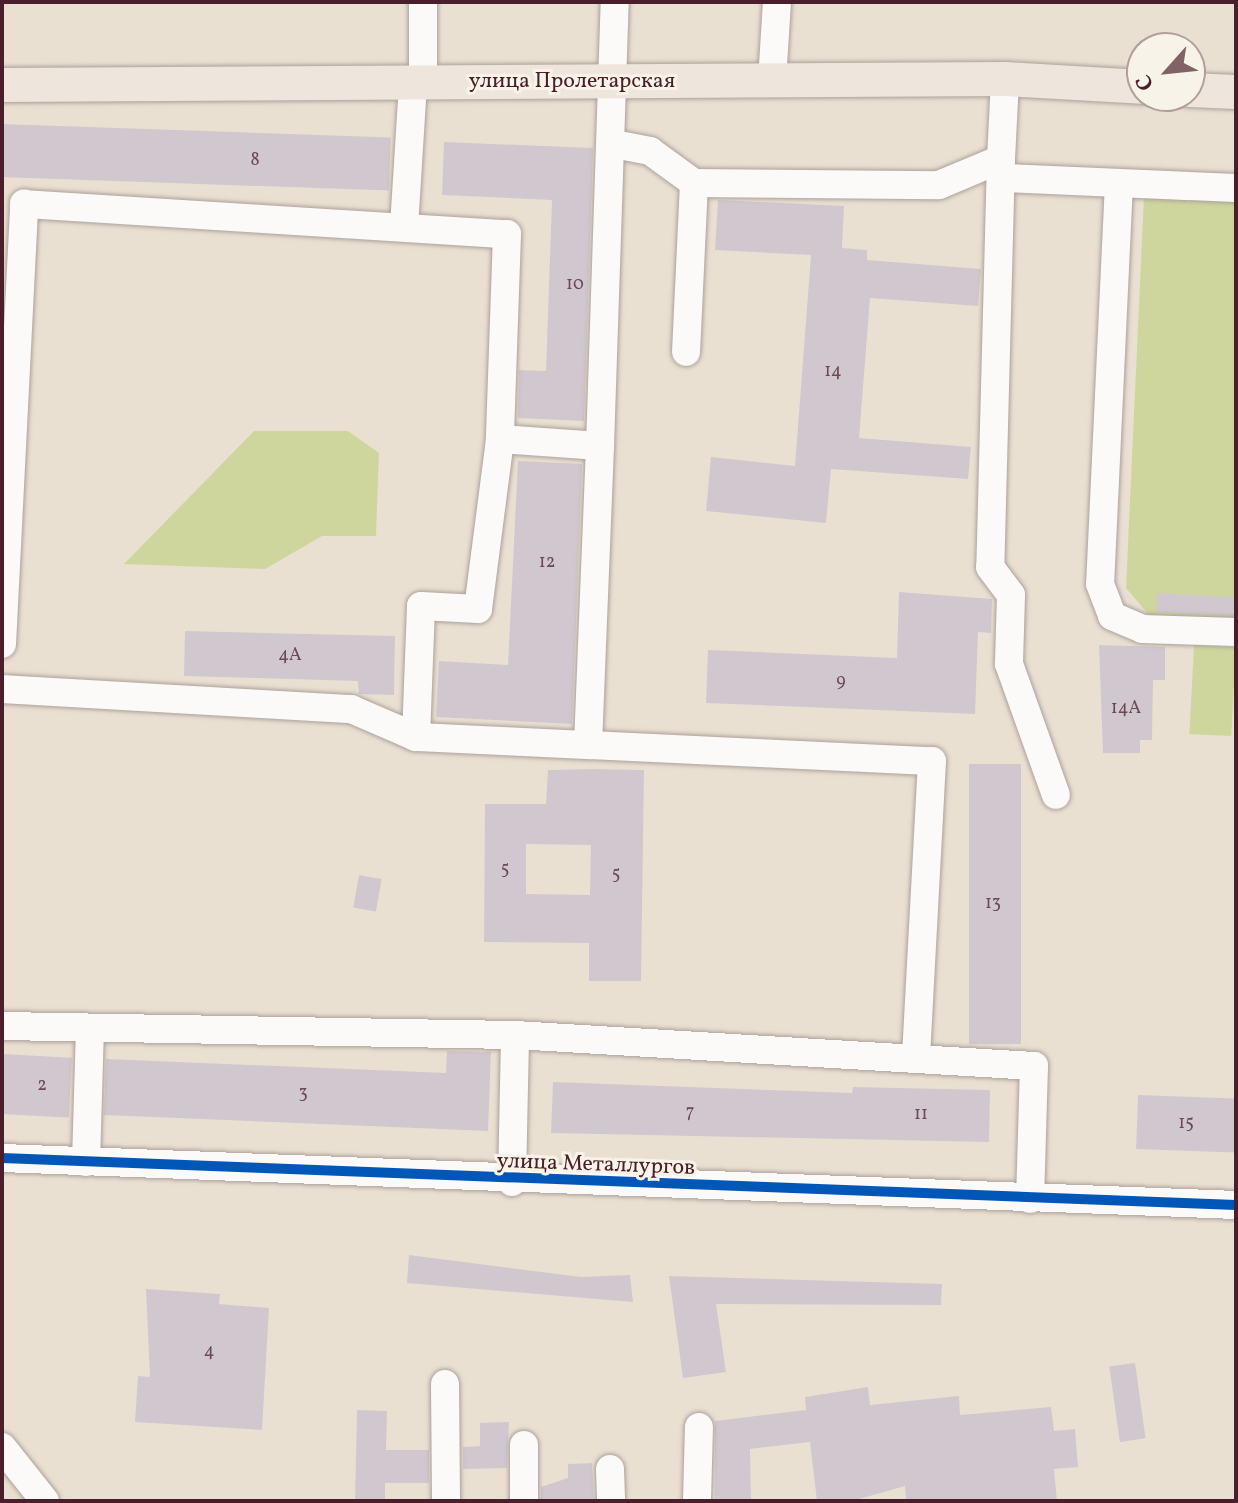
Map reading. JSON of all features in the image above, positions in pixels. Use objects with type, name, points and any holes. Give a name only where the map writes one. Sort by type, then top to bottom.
[{"type":"main road","name":"улица Пролетарская","points":[[2,85],[1005,79],[1126,86]]},
{"type":"main road","points":[[1206,91],[1236,92]]},
{"type":"street","points":[[404,227],[423,2]]},
{"type":"street","points":[[588,745],[614,144],[612,81],[615,2]]},
{"type":"street","points":[[772,81],[777,2]]},
{"type":"street","points":[[1005,79],[990,567],[1011,595],[1009,664],[1056,795]]},
{"type":"street","points":[[614,144],[650,151],[694,183],[939,185],[1003,168],[1119,183],[1236,188]]},
{"type":"street","points":[[686,352],[694,183]]},
{"type":"street","points":[[1119,183],[1126,303],[1118,480],[1100,584],[1112,616],[1142,629],[1236,632]]},
{"type":"street","points":[[2,644],[9,409],[24,204],[507,234],[500,439],[478,609],[421,606],[416,737]]},
{"type":"street","points":[[500,439],[600,446]]},
{"type":"street","points":[[2,689],[351,709],[416,737],[932,761],[916,1057]]},
{"type":"street","points":[[2,1026],[90,1030],[515,1035],[1034,1066],[1030,1199]]},
{"type":"street","points":[[86,1162],[90,1030]]},
{"type":"street","points":[[512,1182],[515,1035]]},
{"type":"street","name":"улица Металлургов","points":[[2,1158],[512,1182],[1236,1205]]},
{"type":"street","points":[[445,1384],[446,1501]]},
{"type":"street","points":[[697,1501],[699,1427]]},
{"type":"street","points":[[524,1445],[524,1501]]},
{"type":"street","points":[[2,1447],[45,1501]]},
{"type":"street","points":[[610,1469],[611,1501]]},
{"type":"green space","points":[[1144,196],[1236,200],[1236,626],[1155,622],[1126,588]]},
{"type":"green space","points":[[254,431],[348,431],[379,453],[376,536],[322,536],[265,569],[124,564]]},
{"type":"green space","points":[[1194,645],[1236,647],[1231,736],[1189,734]]},
{"type":"building","points":[[2,124],[391,138],[389,191],[2,177]]},
{"type":"building","points":[[444,142],[593,148],[584,421],[518,418],[519,370],[546,371],[552,200],[442,195]]},
{"type":"building","points":[[718,200],[844,206],[842,248],[867,250],[867,260],[981,269],[978,306],[870,298],[859,438],[971,447],[968,479],[831,469],[826,523],[706,511],[711,457],[795,466],[811,255],[715,250]]},
{"type":"building","points":[[518,461],[582,464],[572,724],[436,717],[439,661],[508,665]]},
{"type":"building","points":[[899,592],[992,599],[991,633],[978,632],[975,714],[706,703],[708,650],[897,658]]},
{"type":"building","points":[[1157,593],[1236,597],[1235,616],[1156,612]]},
{"type":"building","points":[[185,631],[395,636],[394,695],[359,694],[358,681],[184,676]]},
{"type":"building","points":[[1099,645],[1165,647],[1165,680],[1153,680],[1152,740],[1140,740],[1140,753],[1103,753]]},
{"type":"building","points":[[969,764],[1021,764],[1021,1044],[969,1044]]},
{"type":"building","points":[[548,770],[644,770],[641,981],[589,981],[589,943],[484,942],[485,804],[546,804]],"holes":[[[526,844],[591,845],[590,895],[526,894]]]},
{"type":"building","points":[[359,875],[382,879],[376,911],[353,907]]},
{"type":"building","points":[[447,1051],[491,1052],[488,1131],[104,1115],[106,1059],[446,1073]]},
{"type":"building","points":[[2,1054],[72,1058],[69,1118],[2,1114]]},
{"type":"building","points":[[553,1082],[852,1093],[853,1087],[990,1090],[989,1142],[551,1133]]},
{"type":"building","points":[[1138,1095],[1236,1098],[1234,1152],[1136,1149]]},
{"type":"building","points":[[409,1255],[581,1277],[630,1275],[633,1302],[407,1283]]},
{"type":"building","points":[[669,1276],[942,1284],[941,1305],[716,1304],[726,1372],[683,1378]]},
{"type":"building","points":[[146,1289],[220,1294],[219,1304],[269,1308],[262,1430],[135,1422],[138,1376],[150,1377]]},
{"type":"building","points":[[1135,1363],[1146,1438],[1120,1442],[1109,1367]]},
{"type":"building","points":[[868,1387],[870,1405],[959,1396],[960,1415],[1051,1407],[1054,1431],[1075,1429],[1078,1467],[1054,1469],[1057,1501],[906,1501],[905,1486],[852,1501],[817,1501],[810,1442],[750,1449],[751,1501],[715,1501],[715,1421],[806,1410],[805,1397]]},
{"type":"building","points":[[357,1410],[387,1411],[386,1450],[429,1450],[429,1483],[385,1483],[385,1501],[355,1501]]},
{"type":"building","points":[[509,1422],[507,1468],[463,1469],[463,1447],[480,1446],[480,1423]]},
{"type":"building","points":[[592,1463],[594,1501],[541,1501],[541,1487],[568,1478],[568,1464]]},
{"type":"cycle path","points":[[2,1158],[1236,1205]]}]
